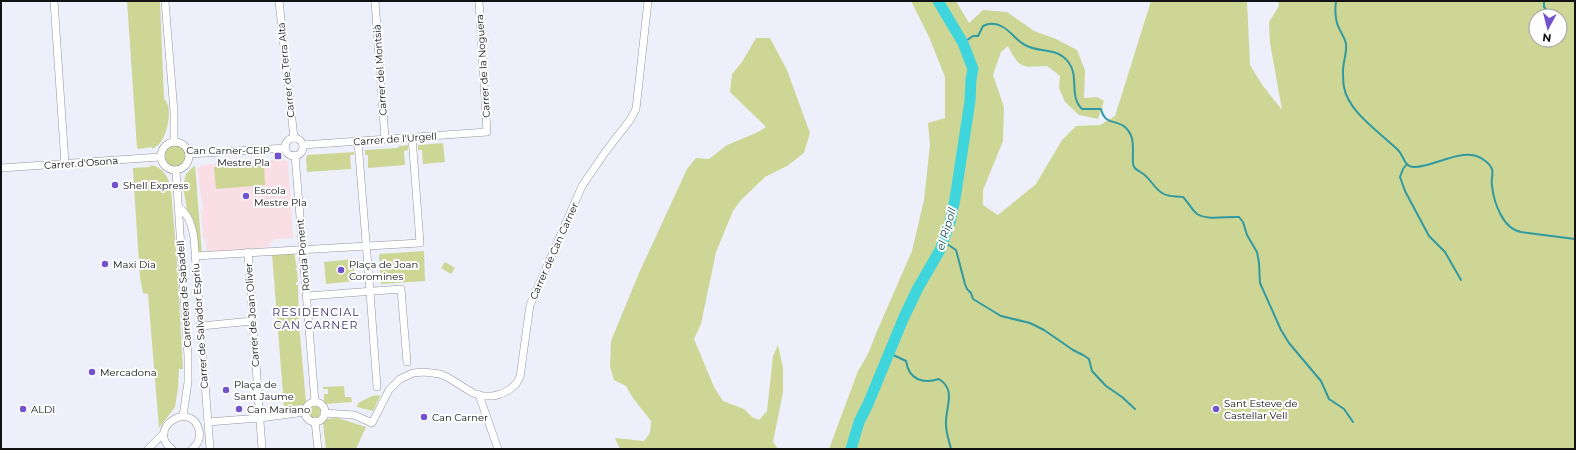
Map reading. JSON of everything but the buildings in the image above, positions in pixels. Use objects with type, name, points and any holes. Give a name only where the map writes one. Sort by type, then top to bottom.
[{"type":"street","points":[[54,1],[65,164]]},
{"type":"street","points":[[165,1],[174,112],[174,142]]},
{"type":"street","name":"Carrer de Terra Alta","points":[[279,1],[294,138]]},
{"type":"street","name":"Carrer del Montsià","points":[[376,1],[385,139]]},
{"type":"street","name":"Carrer de la Noguera","points":[[479,1],[487,132]]},
{"type":"street","name":"Carrer de Can Carner","points":[[324,412],[354,415],[372,423],[383,400],[394,384],[406,376],[418,373],[435,373],[447,377],[473,394],[478,395],[493,396],[501,394],[510,390],[518,381],[530,305],[582,186],[606,150],[630,120],[636,109],[648,1]]},
{"type":"street","name":"Carrer de l'Urgell","points":[[303,145],[487,132]]},
{"type":"street","points":[[195,256],[420,243],[421,238],[412,137]]},
{"type":"street","points":[[294,138],[300,140],[303,145],[302,151],[295,155],[290,154],[286,148],[287,142],[294,138]]},
{"type":"street","points":[[174,142],[181,143],[185,146],[189,154],[188,162],[183,169],[176,171],[163,165],[160,157],[162,149],[165,145],[174,142]]},
{"type":"street","points":[[358,142],[367,246],[376,387]]},
{"type":"street","points":[[189,154],[286,148]]},
{"type":"street","name":"Ronda Ponent","points":[[295,155],[315,402]]},
{"type":"street","name":"Carrer d'Osona","points":[[1,168],[160,157]]},
{"type":"street","name":"Carretera de Sabadell","points":[[176,171],[188,356],[188,382],[183,416]]},
{"type":"street","name":"Carrer de Salvador Espriu","points":[[179,207],[184,210],[191,224],[194,238],[210,449]]},
{"type":"street","name":"Carrer de Joan Oliver","points":[[248,252],[262,449]]},
{"type":"street","points":[[307,296],[401,290],[407,362]]},
{"type":"street","points":[[201,326],[252,321]]},
{"type":"street","points":[[478,395],[498,449]]},
{"type":"street","points":[[315,402],[323,407],[324,412],[320,420],[315,421],[310,420],[305,412],[308,404],[315,402]]},
{"type":"street","points":[[208,422],[260,418],[305,412]]},
{"type":"street","points":[[148,449],[164,432],[169,422],[174,418],[183,416],[191,419],[198,428],[199,439],[197,444],[192,449]]},
{"type":"street","points":[[315,421],[318,449]]},
{"type":"street","points":[[164,432],[167,444],[172,449]]},
{"type":"shaded area","name":"Escola Mestre Pla","points":[[285,159],[285,161],[288,161],[293,238],[276,239],[269,244],[271,247],[207,252],[205,239],[203,239],[201,211],[203,211],[197,168],[200,168],[200,165]]},
{"type":"green space","points":[[127,1],[160,1],[164,99],[167,102],[169,119],[164,136],[159,144],[152,149],[152,147],[137,148]]},
{"type":"green space","points":[[911,1],[956,1],[969,23],[983,10],[1007,12],[1034,31],[1056,39],[1077,50],[1085,70],[1084,98],[1097,97],[1104,101],[1098,119],[1079,115],[1065,102],[1059,88],[1060,76],[1047,66],[1032,67],[1019,63],[1008,46],[1001,52],[993,75],[1004,107],[1003,141],[983,190],[983,205],[998,215],[1036,184],[1062,140],[1076,126],[1100,125],[1115,116],[1151,1],[1247,1],[1250,65],[1263,86],[1282,110],[1270,43],[1269,22],[1279,6],[1278,1],[1575,1],[1575,449],[829,449],[858,371],[868,354],[912,251],[924,200],[930,145],[928,123],[945,118],[945,77],[929,37]]},
{"type":"green space","points":[[756,38],[770,38],[787,70],[810,133],[804,153],[787,166],[765,177],[741,200],[733,211],[716,252],[701,324],[694,339],[714,387],[723,401],[744,409],[752,417],[759,420],[767,411],[773,356],[778,345],[783,368],[783,392],[773,442],[778,449],[620,449],[615,438],[644,441],[650,433],[651,421],[633,398],[626,386],[614,380],[610,367],[611,341],[639,273],[687,169],[696,158],[709,159],[727,145],[756,133],[766,127],[730,92],[732,74],[742,62]]},
{"type":"green space","points":[[443,143],[445,162],[423,164],[422,150],[418,150],[418,145]]},
{"type":"green space","points":[[175,145],[183,148],[186,156],[183,164],[175,167],[167,164],[164,156],[167,148]]},
{"type":"green space","points":[[408,145],[408,150],[404,151],[405,165],[368,168],[368,155],[365,155],[365,150],[397,148]]},
{"type":"green space","points":[[354,152],[354,155],[350,155],[351,169],[307,172],[307,155]]},
{"type":"green space","points":[[264,163],[265,185],[216,189],[214,167]]},
{"type":"green space","points":[[151,165],[159,168],[165,174],[171,189],[183,369],[179,369],[175,407],[159,428],[148,294],[143,293],[140,278],[133,171],[133,168],[150,167]]},
{"type":"green space","points":[[195,165],[202,254],[198,255],[197,233],[187,210],[183,186],[186,174]]},
{"type":"green space","points":[[424,251],[425,281],[381,284],[379,254]]},
{"type":"green space","points":[[294,253],[297,268],[295,268],[297,271],[298,282],[296,282],[296,285],[298,285],[299,324],[306,402],[303,405],[284,407],[272,254]]},
{"type":"green space","points":[[353,259],[355,281],[326,284],[324,262]]},
{"type":"green space","points":[[445,262],[455,268],[451,274],[441,268]]},
{"type":"green space","points":[[344,386],[345,397],[351,397],[352,402],[326,404],[324,402],[324,394],[328,394],[328,389],[323,389],[323,387]]},
{"type":"green space","points":[[372,396],[380,396],[373,411],[357,407],[358,403]]},
{"type":"green space","points":[[315,406],[319,408],[321,412],[319,416],[315,418],[311,416],[309,412],[311,408]]},
{"type":"green space","points":[[338,418],[366,427],[356,449],[326,449],[323,423],[327,419]]},
{"type":"waterway","name":"el Ripoll","points":[[851,449],[859,422],[904,317],[918,288],[940,250],[950,222],[955,199],[970,101],[973,69],[963,43],[938,1]]},
{"type":"waterway","points":[[1336,1],[1335,11],[1337,22],[1346,44],[1343,75],[1344,87],[1347,96],[1358,113],[1400,152],[1408,165],[1411,167],[1423,166],[1459,156],[1476,156],[1484,160],[1491,167],[1492,186],[1497,207],[1504,221],[1509,226],[1521,232],[1575,239]]},
{"type":"waterway","points":[[1544,1],[1545,8]]},
{"type":"waterway","points":[[963,43],[973,36],[978,36],[983,26],[995,24],[1006,29],[1020,42],[1027,46],[1055,52],[1065,58],[1072,68],[1078,104],[1082,109],[1101,109],[1105,118],[1123,125],[1126,128],[1131,136],[1133,144],[1134,167],[1145,175],[1159,191],[1167,195],[1183,197],[1195,212],[1202,216],[1212,218],[1239,217],[1243,222],[1247,235],[1257,252],[1260,283],[1281,330],[1289,343],[1321,381],[1329,399],[1344,409],[1353,422]]},
{"type":"waterway","points":[[1407,164],[1400,177],[1405,191],[1429,236],[1445,252],[1461,280]]},
{"type":"waterway","points":[[944,242],[956,250],[965,284],[973,299],[1001,316],[1030,323],[1044,330],[1089,359],[1092,371],[1106,386],[1122,397],[1135,409]]},
{"type":"waterway","points":[[889,353],[906,361],[910,373],[918,379],[922,381],[939,379],[948,388],[949,400],[946,424],[951,449]]},
{"type":"place","name":"Can Carner-CEIP Mestre Pla","points":[[278,156]]},
{"type":"place","name":"Shell Express","points":[[115,185]]},
{"type":"place","name":"Escola Mestre Pla","points":[[246,196]]},
{"type":"place","name":"Maxi Dia","points":[[105,264]]},
{"type":"place","name":"Plaça de Joan Coromines","points":[[341,270]]},
{"type":"place","name":"Mercadona","points":[[92,372]]},
{"type":"place","name":"Plaça de Sant Jaume","points":[[226,390]]},
{"type":"place","name":"ALDI","points":[[23,409]]},
{"type":"place","name":"Can Mariano","points":[[239,409]]},
{"type":"place","name":"Sant Esteve de Castellar Vell","points":[[1216,409]]},
{"type":"place","name":"Can Carner","points":[[424,417]]},
{"type":"district","name":"RESIDENCIAL CAN CARNER","points":[[316,318]]}]
